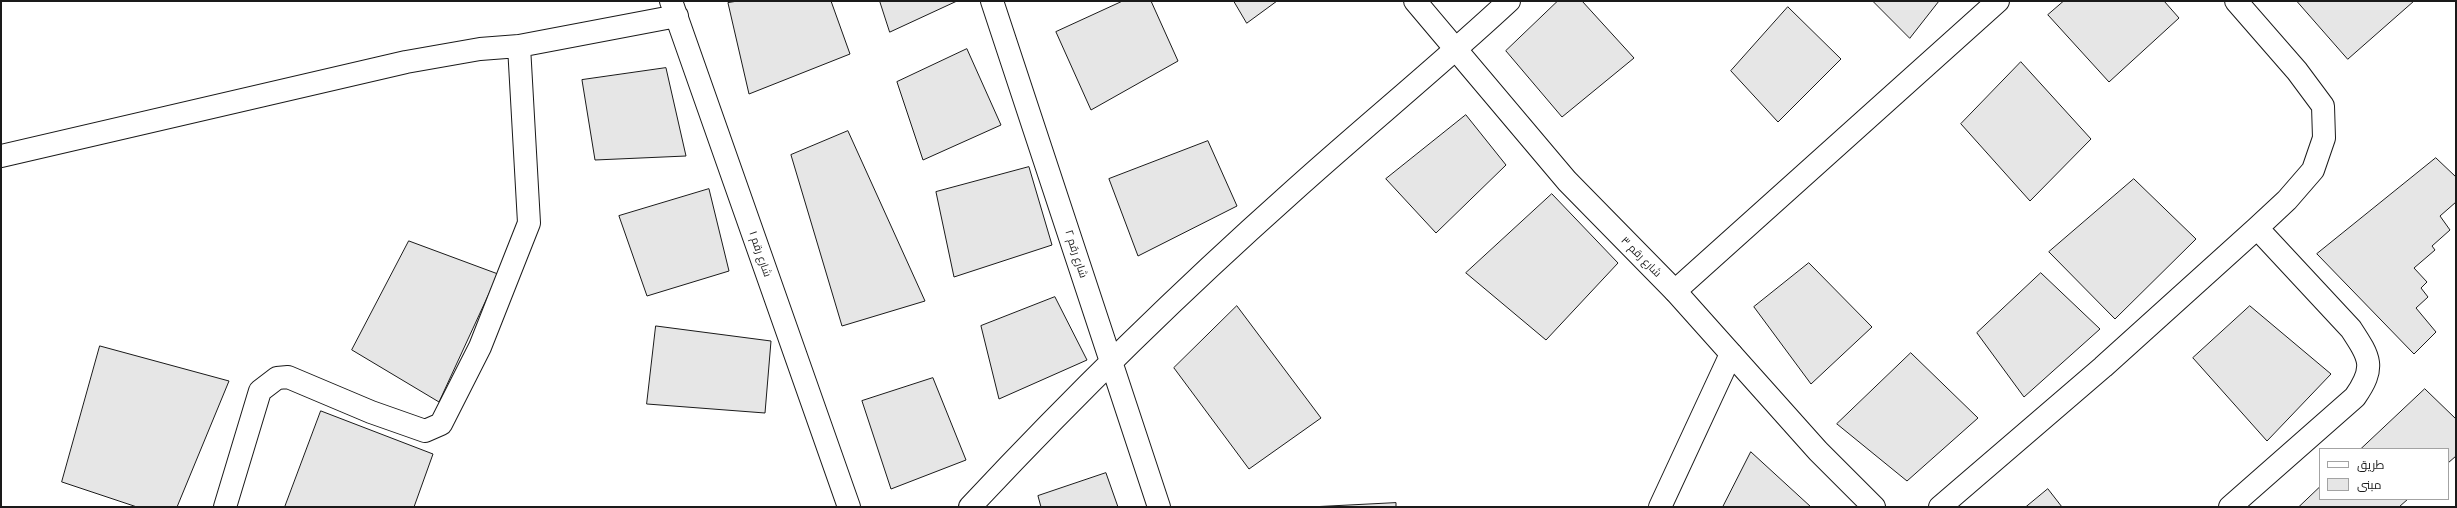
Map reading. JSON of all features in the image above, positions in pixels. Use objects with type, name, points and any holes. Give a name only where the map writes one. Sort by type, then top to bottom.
[{"type":"street","name":"شارع رقم ٢","points":[[992,1],[1159,507]]},
{"type":"street","name":"شارع رقم ٣","points":[[1415,1],[1566,181],[1675,292],[1818,451],[1874,507]]},
{"type":"street","points":[[970,507],[1112,361],[1290,193],[1456,50],[1508,1]]},
{"type":"street","points":[[1675,292],[1998,1]]},
{"type":"street","points":[[1940,507],[2103,367],[2258,228],[2287,200],[2313,170],[2324,138],[2323,106],[2297,71],[2236,1]]},
{"type":"street","points":[[1,156],[406,62],[480,49],[519,46],[674,8]]},
{"type":"street","name":"شارع رقم ١","points":[[674,8],[849,507]]},
{"type":"street","points":[[225,507],[260,391],[277,378],[288,377],[371,412],[425,431],[441,424],[480,347],[529,223],[519,46]]},
{"type":"street","points":[[2230,507],[2355,397],[2367,380],[2369,365],[2363,346],[2351,329],[2258,228]]},
{"type":"street","points":[[1660,507],[1731,354]]},
{"type":"building","points":[[738,1],[831,1],[850,54],[749,94],[728,3]]},
{"type":"building","points":[[880,1],[957,1],[890,32]]},
{"type":"building","points":[[1123,1],[1151,1],[1178,61],[1091,110],[1056,32]]},
{"type":"building","points":[[1234,1],[1277,1],[1247,23]]},
{"type":"building","points":[[1558,1],[1582,1],[1634,58],[1562,117],[1506,51]]},
{"type":"building","points":[[1873,1],[1939,1],[1910,38]]},
{"type":"building","points":[[2064,1],[2164,1],[2179,18],[2109,82],[2048,15]]},
{"type":"building","points":[[2297,1],[2414,1],[2348,59]]},
{"type":"building","points":[[1788,7],[1841,59],[1778,122],[1731,71]]},
{"type":"building","points":[[967,49],[1001,125],[923,160],[897,82]]},
{"type":"building","points":[[2021,62],[2091,139],[2030,201],[1961,124]]},
{"type":"building","points":[[666,68],[686,156],[595,160],[582,80]]},
{"type":"building","points":[[1466,115],[1506,165],[1436,233],[1386,179]]},
{"type":"building","points":[[848,131],[925,301],[842,326],[791,155]]},
{"type":"building","points":[[1208,141],[1237,206],[1138,256],[1109,179]]},
{"type":"building","points":[[2436,158],[2456,177],[2456,202],[2440,216],[2450,230],[2432,246],[2435,250],[2414,268],[2427,282],[2421,288],[2428,297],[2416,308],[2436,332],[2414,354],[2317,254]]},
{"type":"building","points":[[1029,167],[1052,245],[954,277],[936,192]]},
{"type":"building","points":[[2134,179],[2196,239],[2115,319],[2049,252]]},
{"type":"building","points":[[709,189],[729,271],[647,296],[619,216]]},
{"type":"building","points":[[1552,194],[1618,263],[1546,340],[1466,273]]},
{"type":"building","points":[[409,241],[498,274],[439,402],[352,350]]},
{"type":"building","points":[[1809,263],[1872,327],[1811,384],[1754,307]]},
{"type":"building","points":[[2041,273],[2100,329],[2024,397],[1977,333]]},
{"type":"building","points":[[1055,297],[1087,360],[999,399],[981,326]]},
{"type":"building","points":[[1237,306],[1321,418],[1249,469],[1174,368]]},
{"type":"building","points":[[2250,306],[2331,374],[2267,441],[2193,358]]},
{"type":"building","points":[[656,326],[771,341],[765,413],[647,404]]},
{"type":"building","points":[[100,346],[229,381],[177,507],[137,507],[62,482]]},
{"type":"building","points":[[1911,353],[1978,418],[1907,481],[1837,424]]},
{"type":"building","points":[[933,378],[966,460],[891,489],[862,401]]},
{"type":"building","points":[[2425,389],[2456,419],[2456,456],[2449,462],[2449,448],[2362,448]]},
{"type":"building","points":[[321,411],[433,454],[414,507],[285,507]]},
{"type":"building","points":[[1751,452],[1811,507],[1723,507]]},
{"type":"building","points":[[1106,473],[1118,507],[1041,507],[1038,496]]},
{"type":"building","points":[[2319,488],[2319,500],[2407,500],[2399,507],[2299,507]]},
{"type":"building","points":[[2048,489],[2062,507],[2026,507]]},
{"type":"building","points":[[1396,503],[1396,507],[1310,507]]}]
